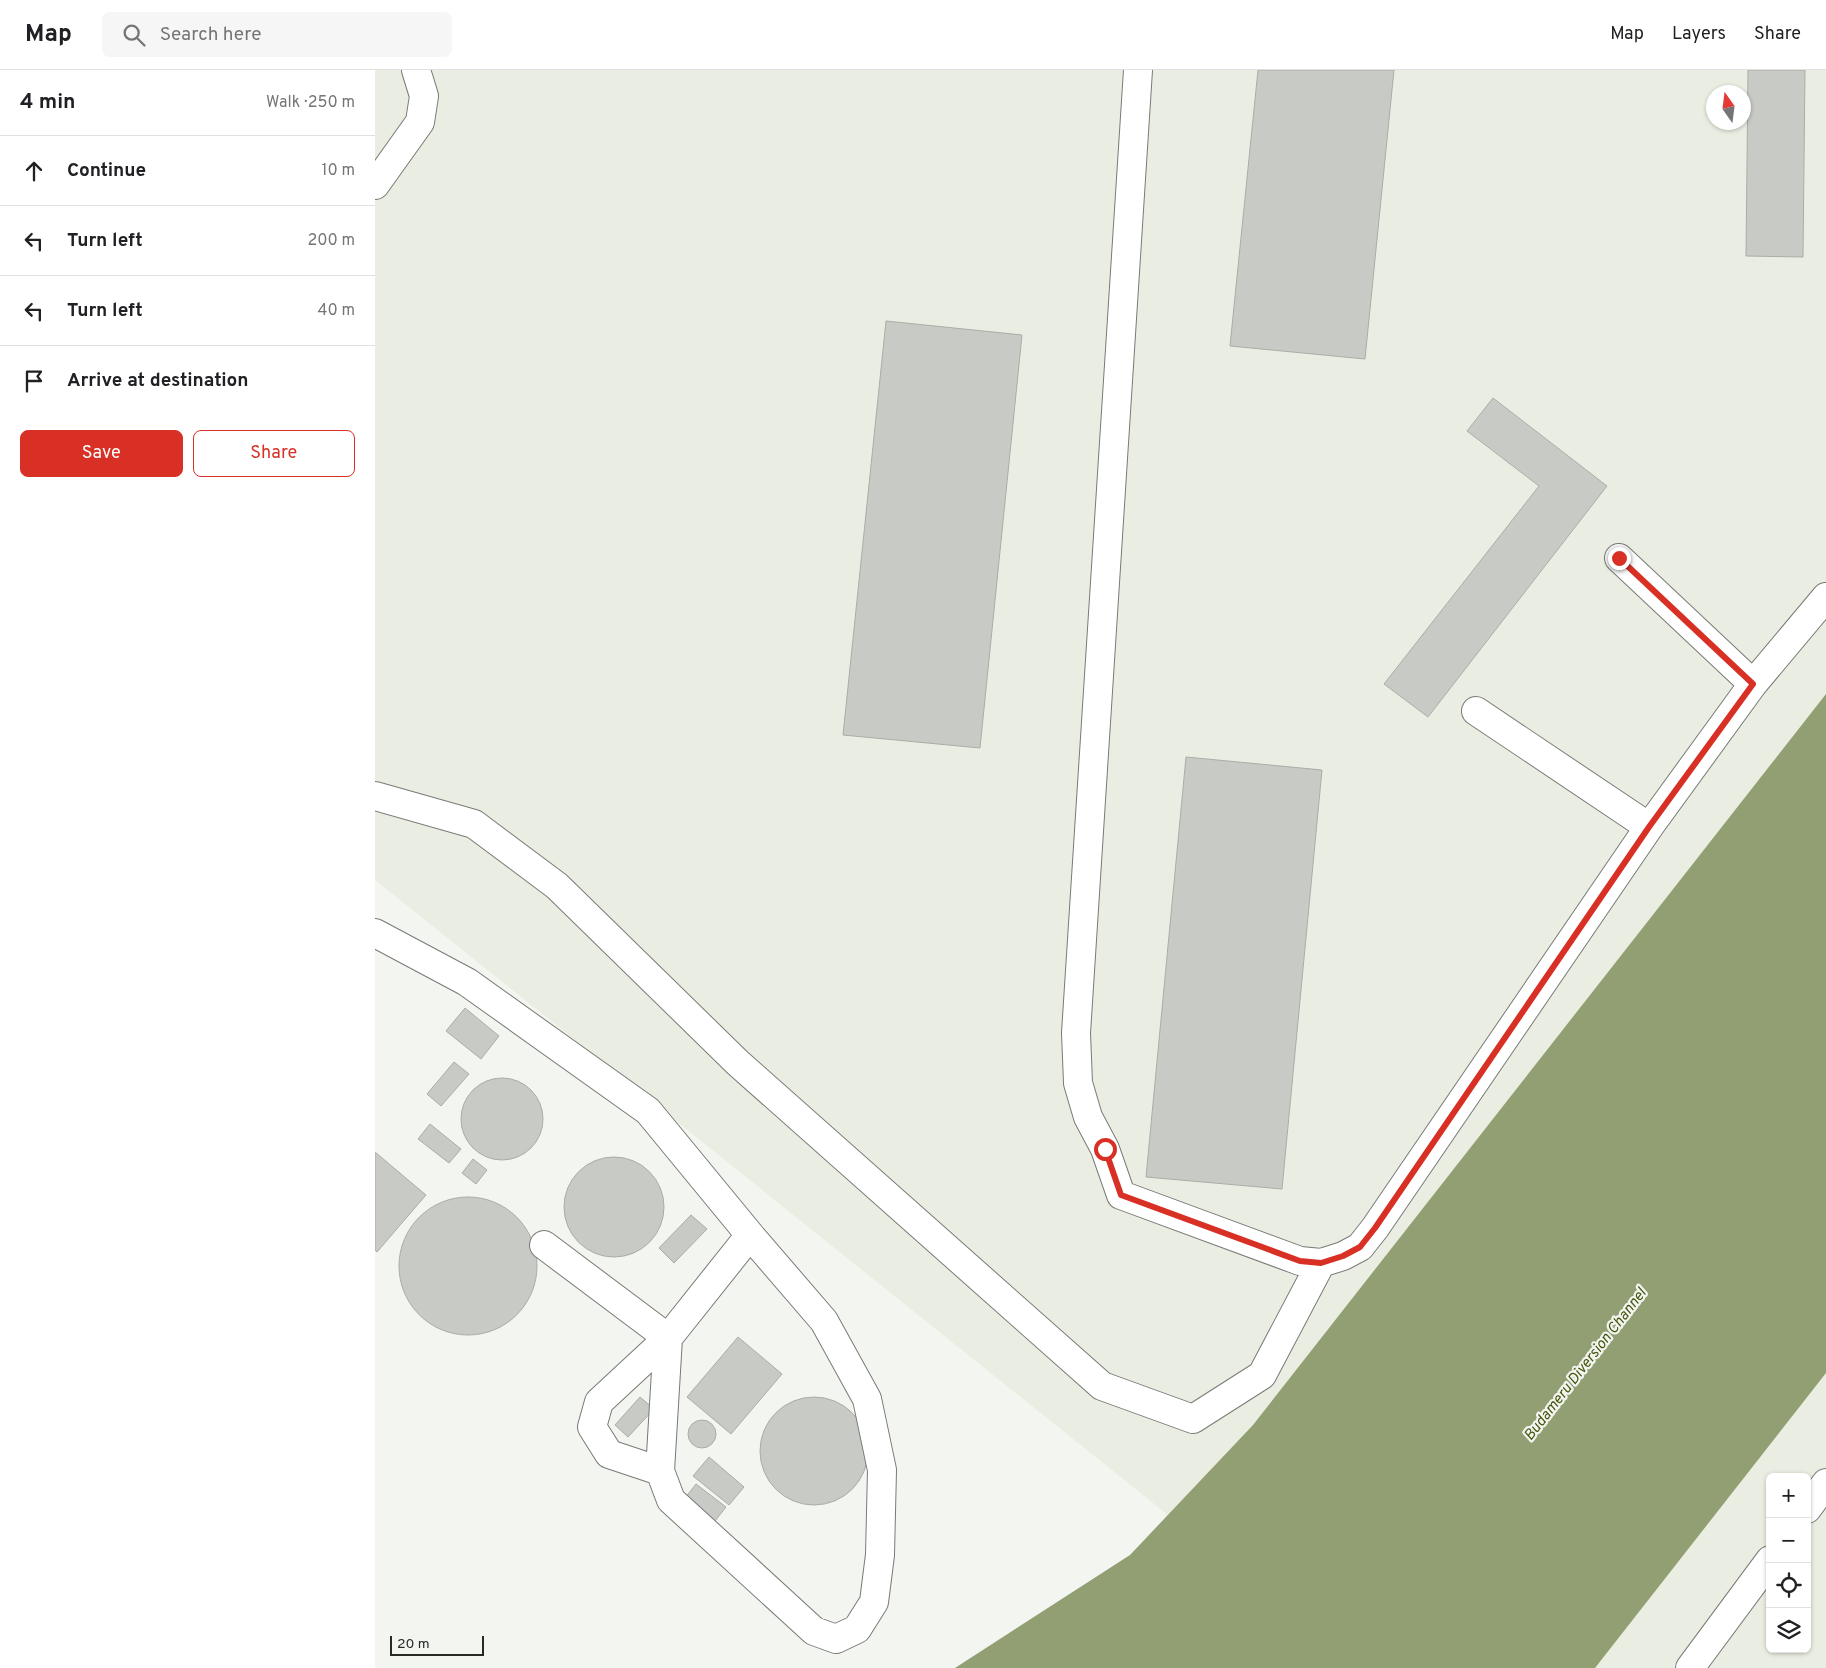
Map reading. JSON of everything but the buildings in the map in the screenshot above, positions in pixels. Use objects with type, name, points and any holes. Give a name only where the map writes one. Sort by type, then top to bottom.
[{"type":"lane","points":[[375,185],[420,122],[424,96],[416,70]]},
{"type":"lane","points":[[1138,70],[1076,1033],[1078,1083],[1088,1117],[1105,1149],[1121,1195],[1300,1261],[1321,1263],[1343,1256],[1360,1247],[1375,1228],[1649,827],[1753,684],[1826,597]]},
{"type":"lane","points":[[1619,558],[1753,684]]},
{"type":"lane","points":[[1477,711],[1649,827]]},
{"type":"lane","points":[[375,796],[474,824],[557,886],[738,1063],[1102,1386],[1193,1419],[1262,1375],[1321,1263]]},
{"type":"lane","points":[[375,933],[467,982],[648,1111],[824,1321],[867,1399],[882,1470],[880,1555],[874,1602],[857,1629],[836,1639],[814,1631],[671,1500],[660,1471],[668,1338]]},
{"type":"lane","points":[[660,1471],[609,1454],[592,1427],[599,1402],[668,1338],[750,1235]]},
{"type":"lane","points":[[544,1244],[668,1338]]},
{"type":"lane","points":[[1811,1504],[1826,1483]]},
{"type":"lane","points":[[1690,1668],[1768,1563]]},
{"type":"shaded area","points":[[375,70],[1826,70],[1826,1668],[1347,1668],[1158,1507],[375,880]]},
{"type":"water","name":"Budameru Diversion Channel","points":[[1826,694],[1826,1373],[1595,1668],[955,1668],[1130,1555],[1253,1425]]},
{"type":"route","points":[[1105,1149],[1121,1195],[1300,1261],[1321,1263],[1343,1256],[1360,1247],[1375,1228],[1649,827],[1753,684],[1619,558]]}]
